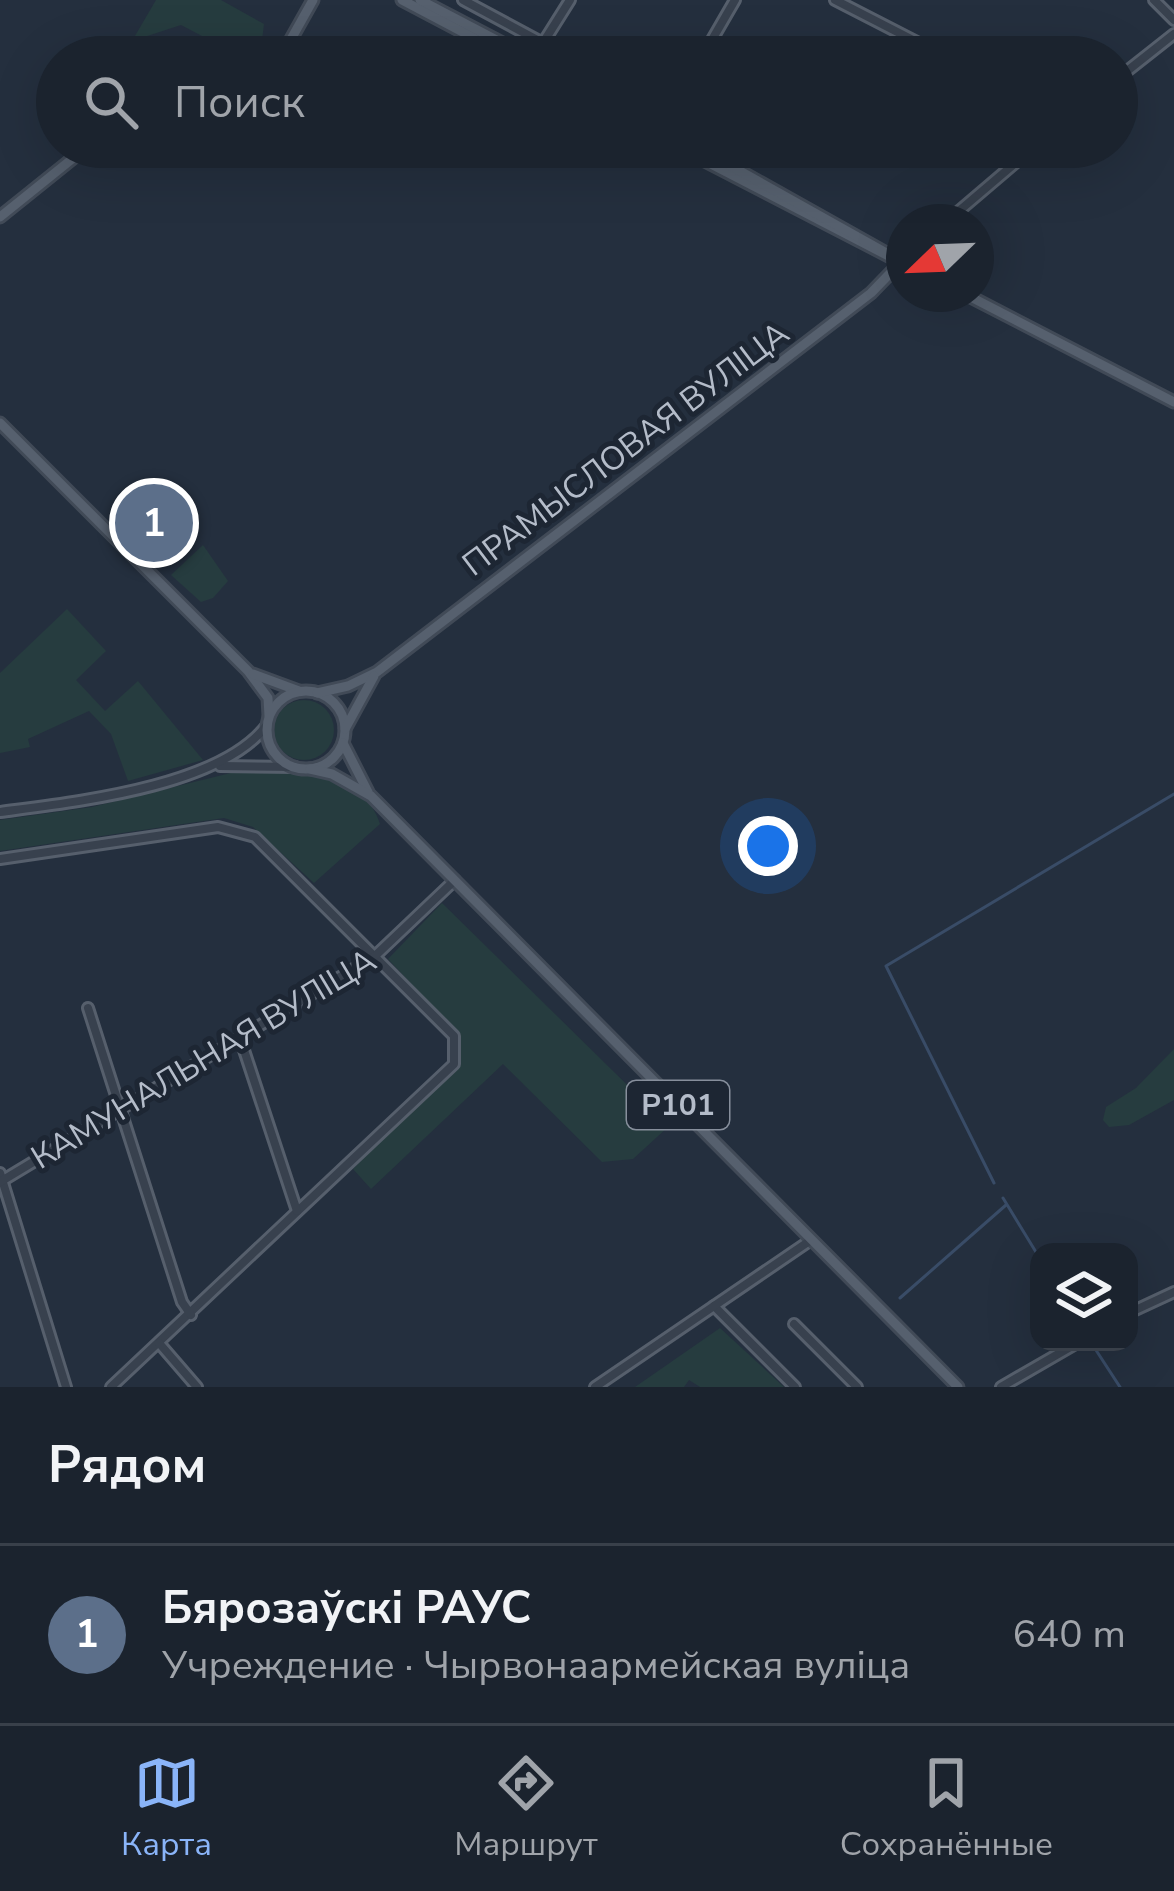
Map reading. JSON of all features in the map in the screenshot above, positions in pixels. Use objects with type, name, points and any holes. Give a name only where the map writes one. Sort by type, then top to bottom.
[{"type":"main road","points":[[293,36],[313,0]]},
{"type":"main road","points":[[402,0],[470,36]]},
{"type":"main road","points":[[420,0],[489,36]]},
{"type":"main road","points":[[0,217],[62,168]]},
{"type":"main road","points":[[726,168],[886,256]]},
{"type":"main road","points":[[727,168],[886,250]]},
{"type":"main road","points":[[875,252],[883,266],[880,284]]},
{"type":"main road","name":"ПРАМЫСЛОВАЯ ВУЛІЦА","points":[[317,693],[348,686],[376,672],[886,278]]},
{"type":"main road","points":[[994,309],[1174,402]]},
{"type":"main road","points":[[0,423],[248,671],[268,698],[273,751],[295,767]]},
{"type":"main road","points":[[248,671],[317,693],[337,706],[345,729],[343,742],[335,755],[310,769]]},
{"type":"main road","name":"ПРАМЫСЛОВАЯ ВУЛІЦА","points":[[345,729],[376,672]]},
{"type":"main road","points":[[268,720],[282,699],[301,691]]},
{"type":"main road","name":"Р101","points":[[343,742],[371,796]]},
{"type":"main road","name":"Р101","points":[[295,767],[332,774],[371,796],[958,1387]]},
{"type":"street","points":[[463,0],[530,36]]},
{"type":"street","points":[[547,36],[570,0]]},
{"type":"street","points":[[715,36],[735,0]]},
{"type":"street","points":[[835,0],[905,36]]},
{"type":"street","points":[[1154,0],[1174,20]]},
{"type":"street","points":[[1138,63],[1174,34]]},
{"type":"street","points":[[967,204],[1009,168]]},
{"type":"street","points":[[0,812],[105,794],[213,766],[241,752],[268,720]]},
{"type":"street","points":[[213,766],[295,767]]},
{"type":"street","points":[[0,859],[218,827],[240,830],[255,837],[454,1036],[454,1064],[111,1387]]},
{"type":"street","name":"КАМУНАЛЬНАЯ ВУЛІЦА","points":[[1,1179],[375,956],[455,880]]},
{"type":"street","points":[[88,1008],[182,1302],[191,1315]]},
{"type":"street","points":[[240,1038],[297,1211]]},
{"type":"street","points":[[1,1179],[66,1387]]},
{"type":"street","points":[[595,1387],[811,1240]]},
{"type":"street","points":[[1138,1309],[1174,1292]]},
{"type":"street","points":[[714,1306],[795,1387]]},
{"type":"street","points":[[794,1324],[857,1387]]},
{"type":"street","points":[[159,1342],[197,1387]]},
{"type":"street","points":[[1001,1387],[1063,1351]]},
{"type":"green space","points":[[156,0],[221,0],[264,24],[263,36],[202,36],[181,25],[135,36]]},
{"type":"green space","points":[[203,545],[228,581],[213,598],[201,602],[171,575]]},
{"type":"green space","points":[[67,609],[106,651],[76,680],[105,711],[138,681],[203,760],[128,781],[111,734],[89,711],[28,739],[30,747],[0,753],[0,673]]},
{"type":"green space","points":[[304,700],[325,709],[334,730],[325,751],[304,760],[283,751],[274,730],[283,709]]},
{"type":"green space","points":[[243,770],[301,774],[342,785],[372,807],[380,824],[314,883],[253,827],[224,818],[0,851],[0,820],[92,807]]},
{"type":"green space","points":[[442,903],[669,1126],[633,1159],[602,1162],[503,1064],[371,1189],[353,1169],[461,1059],[459,1035],[388,959]]},
{"type":"green space","points":[[1174,1049],[1174,1100],[1129,1125],[1109,1127],[1103,1120],[1106,1107],[1136,1088]]},
{"type":"green space","points":[[720,1328],[784,1387],[700,1387],[689,1380],[684,1387],[635,1387]]},
{"type":"waterway","points":[[994,1183],[886,966],[1174,794]]},
{"type":"waterway","points":[[1003,1198],[1030,1243]]},
{"type":"waterway","points":[[900,1298],[1006,1205]]},
{"type":"waterway","points":[[1097,1351],[1120,1387]]},
{"type":"place","name":"Бярозаўскі РАУС","points":[[154,523]]}]
